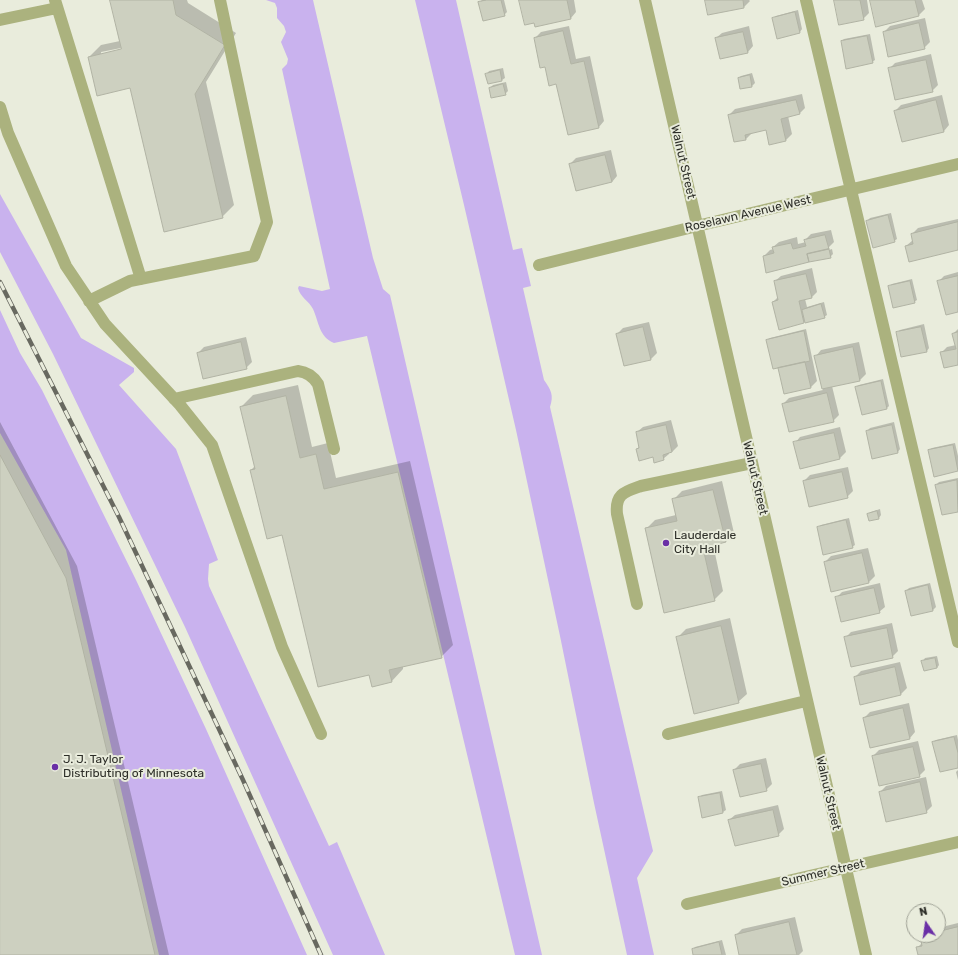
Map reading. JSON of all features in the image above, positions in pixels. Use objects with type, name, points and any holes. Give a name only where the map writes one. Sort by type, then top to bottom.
[{"type":"street","points":[[89,300],[130,281],[141,278],[254,256],[266,222],[220,0]]},
{"type":"street","name":"Walnut Street","points":[[645,0],[866,955]]},
{"type":"street","points":[[806,0],[958,642]]},
{"type":"street","points":[[0,20],[56,4],[141,278]]},
{"type":"street","points":[[0,107],[8,133],[66,266],[105,324],[174,399],[212,445],[282,647],[321,734]]},
{"type":"street","name":"Roselawn Avenue West","points":[[539,265],[958,164]]},
{"type":"street","points":[[174,399],[298,371],[303,372],[313,377],[318,384],[334,449]]},
{"type":"street","points":[[637,604],[617,514],[616,503],[621,495],[641,486],[752,463]]},
{"type":"street","points":[[668,734],[806,701]]},
{"type":"street","name":"Summer Street","points":[[687,904],[958,842]]},
{"type":"shaded area","points":[[266,0],[313,0],[373,258],[383,289],[390,295],[542,955],[515,955],[367,336],[334,343],[329,340],[322,333],[313,309],[298,288],[299,286],[322,291],[330,289],[282,69],[287,64],[288,59],[281,42],[286,32],[284,26],[277,18],[277,8],[275,3]]},
{"type":"shaded area","points":[[415,0],[456,0],[513,250],[522,248],[531,286],[523,288],[544,380],[551,393],[552,399],[550,407],[653,851],[637,878],[654,955],[627,955],[516,430]]},
{"type":"shaded area","points":[[0,194],[81,338],[134,368],[134,372],[119,385],[176,449],[218,560],[209,564],[209,586],[329,846],[337,842],[385,955],[333,955],[185,627],[53,354],[0,252]]},
{"type":"shaded area","points":[[0,310],[20,353],[42,390],[136,580],[206,729],[307,955],[159,955],[66,550],[0,433]]},
{"type":"building","points":[[110,0],[173,0],[176,15],[225,45],[195,94],[223,218],[164,232],[130,88],[97,96],[88,57],[121,49]]},
{"type":"building","points":[[487,0],[501,0],[505,16],[483,21],[478,2]]},
{"type":"building","points":[[519,0],[567,0],[571,19],[535,27],[534,23],[525,25]]},
{"type":"building","points":[[705,0],[743,0],[744,8],[708,15]]},
{"type":"building","points":[[834,0],[860,0],[864,20],[839,25]]},
{"type":"building","points":[[870,0],[915,0],[919,16],[876,27]]},
{"type":"building","points":[[795,12],[800,33],[777,39],[772,18]]},
{"type":"building","points":[[919,23],[925,49],[888,57],[883,32]]},
{"type":"building","points":[[563,31],[571,64],[584,61],[599,128],[568,135],[556,84],[549,86],[545,67],[540,68],[534,38]]},
{"type":"building","points":[[743,32],[748,53],[720,59],[715,38]]},
{"type":"building","points":[[867,36],[873,63],[846,69],[841,41]]},
{"type":"building","points":[[926,60],[933,92],[895,100],[888,68]]},
{"type":"building","points":[[500,70],[502,81],[488,84],[485,74]]},
{"type":"building","points":[[750,75],[752,87],[740,89],[738,78]]},
{"type":"building","points":[[503,84],[506,95],[491,98],[489,88]]},
{"type":"building","points":[[796,100],[800,114],[781,119],[786,141],[769,145],[766,130],[745,135],[746,140],[734,142],[728,115]]},
{"type":"building","points":[[936,100],[944,132],[902,142],[894,111]]},
{"type":"building","points":[[605,155],[612,182],[576,191],[569,164]]},
{"type":"building","points":[[888,215],[895,242],[873,248],[866,221]]},
{"type":"building","points":[[958,222],[958,250],[909,262],[905,246],[913,244],[911,234]]},
{"type":"building","points":[[825,235],[829,249],[807,254],[809,262],[766,273],[763,256],[774,253],[772,247],[791,243],[793,249],[806,246],[804,240]]},
{"type":"building","points":[[829,249],[831,258],[809,262],[807,254]]},
{"type":"building","points":[[806,274],[812,298],[799,301],[804,323],[779,330],[772,302],[778,300],[774,281]]},
{"type":"building","points":[[958,276],[958,312],[946,315],[937,281]]},
{"type":"building","points":[[910,281],[915,303],[893,308],[888,286]]},
{"type":"building","points":[[821,304],[825,318],[805,323],[802,310]]},
{"type":"building","points":[[643,327],[651,360],[624,366],[616,334]]},
{"type":"building","points":[[921,327],[927,352],[901,357],[896,332]]},
{"type":"building","points":[[804,331],[810,361],[773,369],[766,340]]},
{"type":"building","points":[[958,332],[958,365],[944,368],[940,352],[956,349],[952,334]]},
{"type":"building","points":[[241,342],[247,369],[203,379],[197,353]]},
{"type":"building","points":[[853,347],[860,381],[822,389],[814,356]]},
{"type":"building","points":[[805,362],[811,388],[784,394],[778,368]]},
{"type":"building","points":[[881,381],[887,409],[862,415],[855,387]]},
{"type":"building","points":[[827,393],[834,422],[789,432],[782,404]]},
{"type":"building","points":[[286,396],[300,458],[316,454],[324,489],[398,472],[442,658],[389,670],[392,682],[372,687],[369,675],[318,687],[282,535],[267,539],[250,470],[255,469],[240,407]]},
{"type":"building","points":[[666,425],[672,452],[663,455],[664,460],[654,463],[653,457],[639,461],[636,449],[639,448],[636,432]]},
{"type":"building","points":[[892,425],[898,453],[872,459],[866,431]]},
{"type":"building","points":[[834,433],[840,459],[800,469],[793,442]]},
{"type":"building","points":[[953,445],[958,471],[934,477],[928,450]]},
{"type":"building","name":"J. J. Taylor Distributing of Minnesota","points":[[0,455],[66,578],[155,955],[0,955]]},
{"type":"building","points":[[842,472],[848,498],[809,507],[803,481]]},
{"type":"building","points":[[957,480],[958,512],[942,515],[935,485]]},
{"type":"building","points":[[713,490],[726,542],[703,548],[715,601],[664,613],[645,528],[677,521],[672,499]]},
{"type":"building","points":[[877,511],[879,519],[869,521],[867,514]]},
{"type":"building","points":[[846,520],[853,548],[823,555],[817,527]]},
{"type":"building","points":[[862,553],[869,583],[831,592],[824,562]]},
{"type":"building","points":[[928,585],[933,611],[911,616],[905,591]]},
{"type":"building","points":[[874,588],[880,613],[841,622],[835,597]]},
{"type":"building","points":[[721,626],[739,703],[694,714],[676,637]]},
{"type":"building","points":[[887,628],[893,658],[851,667],[844,637]]},
{"type":"building","points":[[935,658],[937,668],[924,671],[921,661]]},
{"type":"building","points":[[895,667],[901,695],[860,705],[854,677]]},
{"type":"building","points":[[903,708],[910,739],[870,748],[863,718]]},
{"type":"building","points":[[954,737],[958,753],[958,768],[940,772],[932,742]]},
{"type":"building","points":[[913,747],[920,777],[879,786],[872,756]]},
{"type":"building","points":[[761,764],[767,791],[740,797],[733,770]]},
{"type":"building","points":[[920,782],[927,813],[886,822],[879,792]]},
{"type":"building","points":[[720,793],[723,813],[702,818],[698,797]]},
{"type":"building","points":[[773,810],[779,836],[735,846],[728,820]]},
{"type":"building","points":[[789,922],[797,955],[739,955],[735,935]]},
{"type":"building","points":[[958,927],[958,955],[918,955],[916,947],[922,946],[921,943],[946,943],[946,930]]},
{"type":"building","points":[[719,942],[722,955],[693,955],[692,949]]},
{"type":"railway","points":[[0,282],[119,517],[243,780],[321,955]]},
{"type":"place","name":"Lauderdale City Hall","points":[[666,543]]},
{"type":"place","name":"J. J. Taylor Distributing of Minnesota","points":[[55,767]]}]
